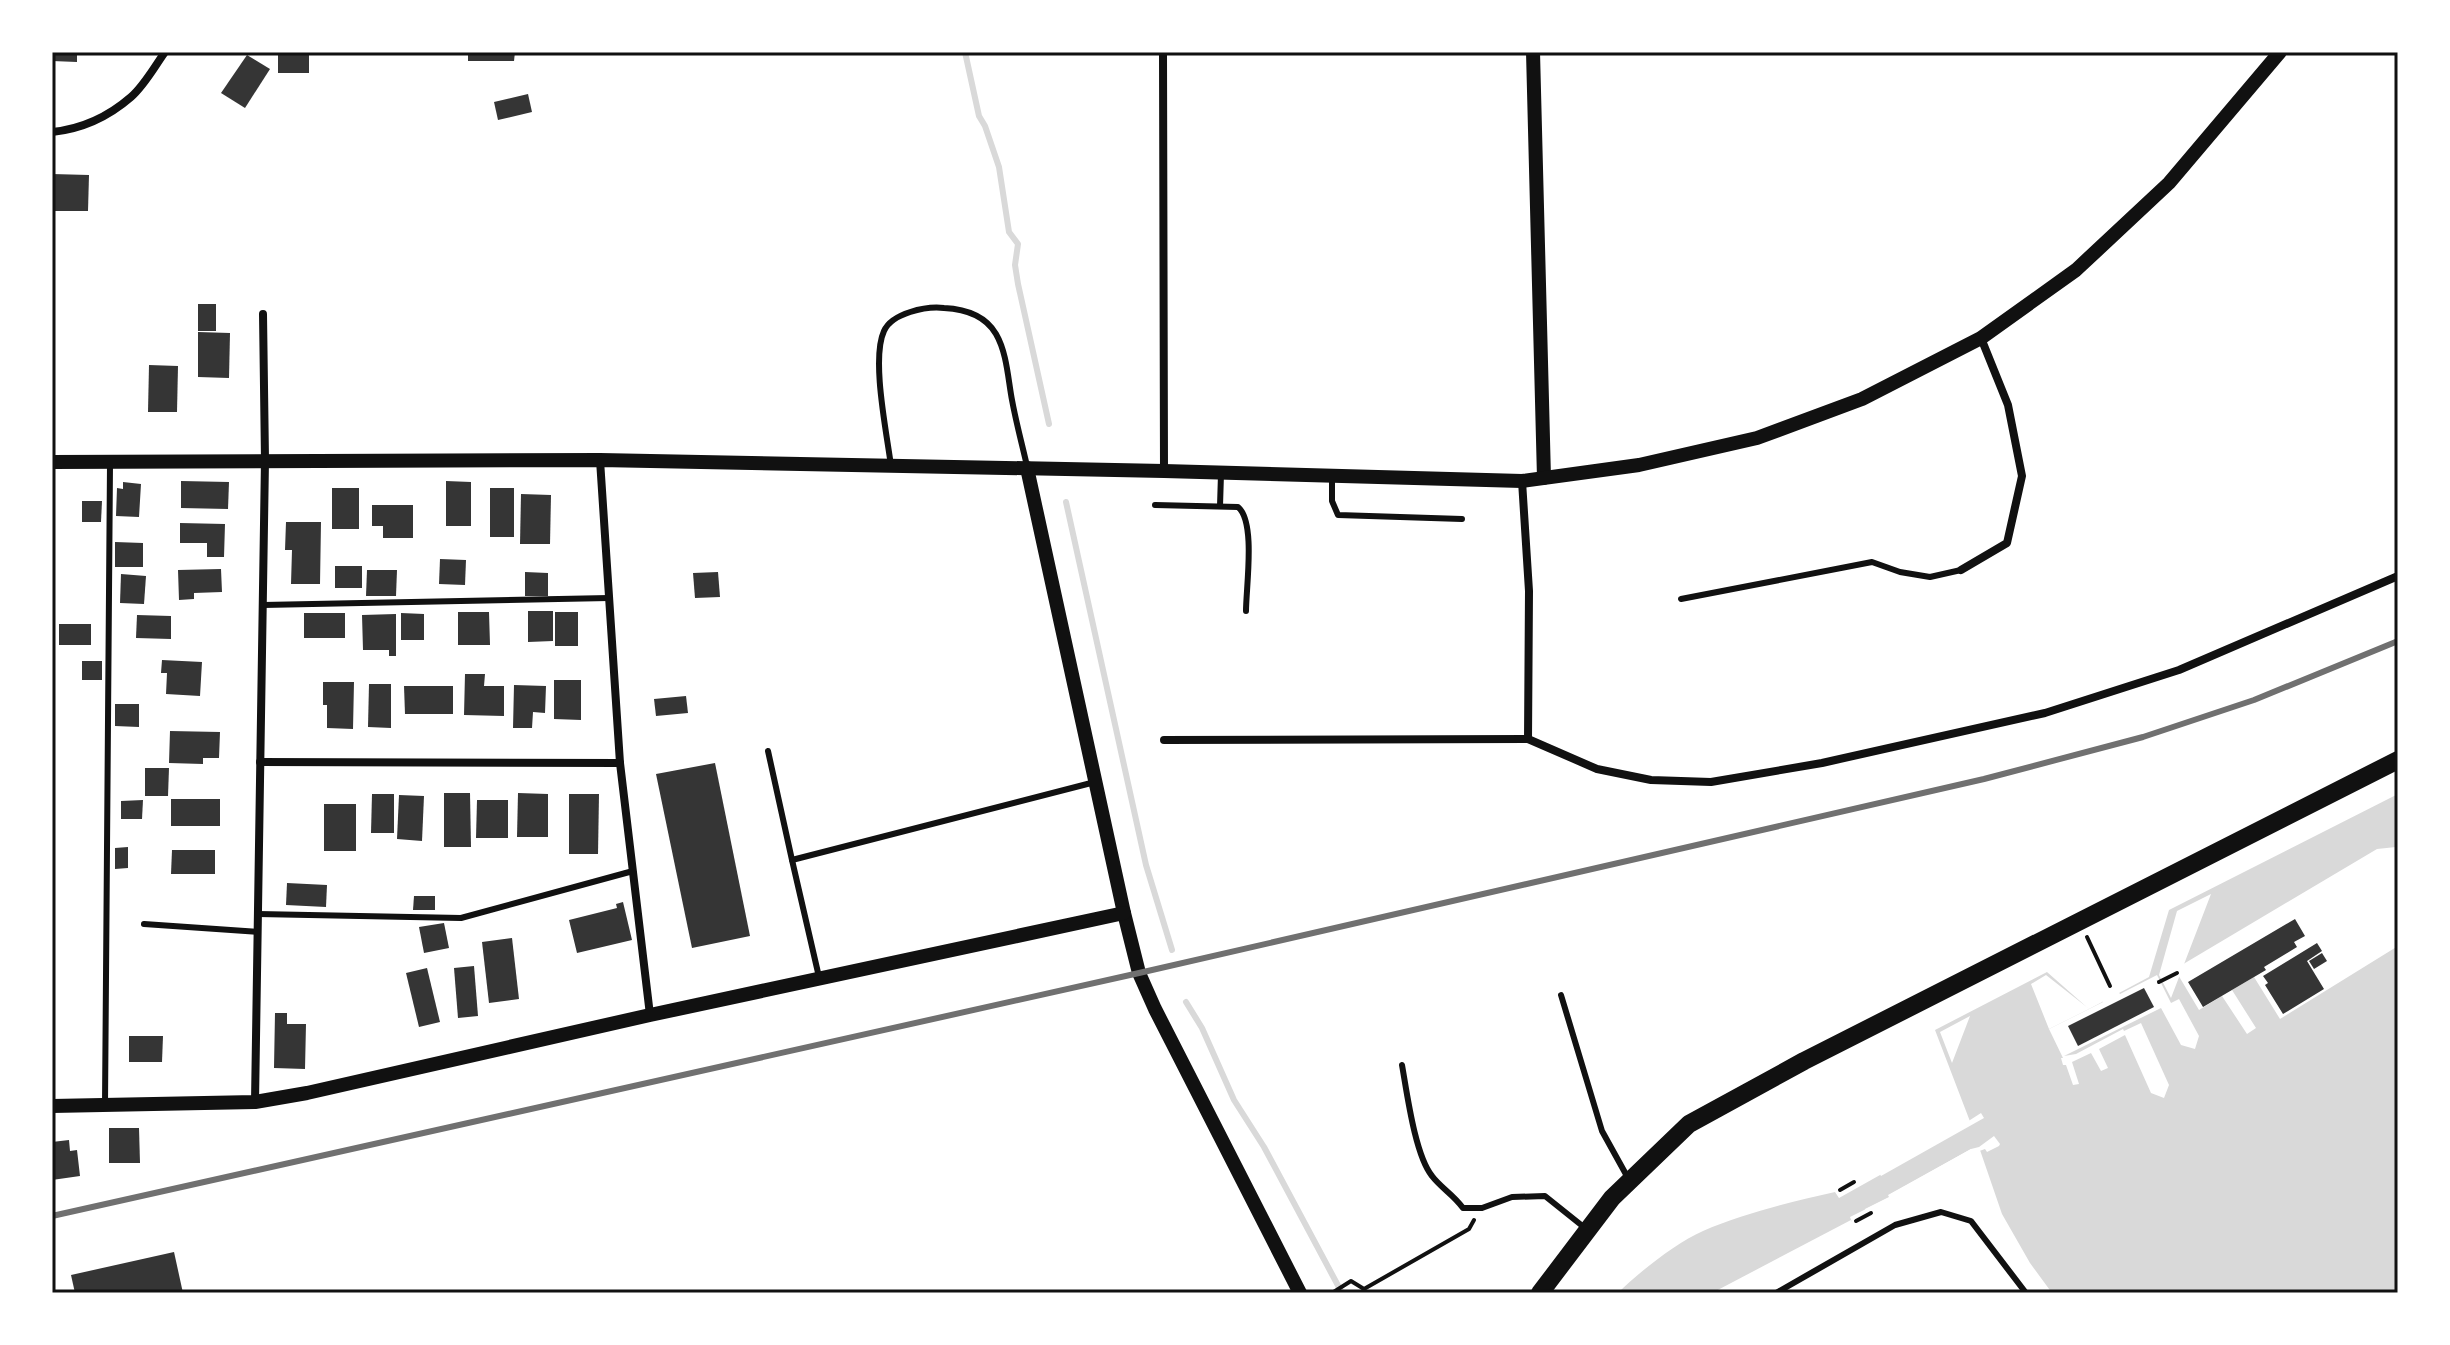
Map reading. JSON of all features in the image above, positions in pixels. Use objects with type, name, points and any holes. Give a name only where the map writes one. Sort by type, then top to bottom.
[{"type":"main road","points":[[1540,1293],[1612,1198],[1689,1124],[1804,1061],[2398,760]]},
{"type":"street","points":[[52,132],[73,130],[98,120],[133,96],[165,52]]},
{"type":"street","points":[[1163,52],[1164,471]]},
{"type":"street","points":[[1533,52],[1544,478]]},
{"type":"street","points":[[52,462],[600,460],[1522,481],[1639,465],[1757,438],[1862,399],[1981,338],[2076,270],[2169,183],[2280,52]]},
{"type":"street","points":[[255,1102],[265,460],[263,314]]},
{"type":"street","points":[[1961,570],[2007,543],[2022,476],[2008,405],[1981,338]]},
{"type":"street","points":[[600,460],[620,763],[650,1015]]},
{"type":"street","points":[[1027,468],[1139,973],[1300,1293]]},
{"type":"street","points":[[1522,481],[1529,591],[1528,739]]},
{"type":"street","points":[[1164,740],[1528,739],[1597,769],[1651,780],[1711,782],[1822,763],[2045,713],[2179,670],[2398,576]]},
{"type":"street","points":[[260,762],[620,763]]},
{"type":"street","points":[[52,1106],[255,1102],[1124,913]]},
{"type":"lane","points":[[891,466],[880,379],[879,353],[884,331],[894,319],[938,307],[962,309],[981,317],[996,334],[1005,362],[1027,468]]},
{"type":"lane","points":[[105,1105],[110,462]]},
{"type":"lane","points":[[1220,506],[1221,473]]},
{"type":"lane","points":[[1332,476],[1332,501],[1338,515],[1462,519]]},
{"type":"lane","points":[[1155,505],[1238,507],[1243,512],[1248,528],[1246,611]]},
{"type":"lane","points":[[1681,599],[1872,562],[1900,572],[1930,577],[1961,570]]},
{"type":"lane","points":[[263,605],[609,598]]},
{"type":"lane","points":[[768,751],[820,979]]},
{"type":"lane","points":[[792,860],[1095,782]]},
{"type":"lane","points":[[258,914],[461,918],[633,871]]},
{"type":"lane","points":[[144,924],[258,932]]},
{"type":"lane","points":[[1561,995],[1602,1131],[1630,1181]]},
{"type":"lane","points":[[1402,1065],[1415,1137],[1431,1175],[1454,1194],[1463,1208],[1482,1208],[1512,1197],[1545,1196],[1588,1230]]},
{"type":"lane","points":[[1776,1293],[1895,1225],[1941,1212],[1971,1221],[2026,1293]]},
{"type":"path","points":[[2093,949],[2110,986]]},
{"type":"path","points":[[2159,982],[2177,973]]},
{"type":"path","points":[[1840,1190],[1854,1182]]},
{"type":"path","points":[[1332,1293],[1351,1281],[1364,1289],[1469,1229],[1482,1208]]},
{"type":"path","points":[[1856,1221],[1871,1213]]},
{"type":"shaded area","points":[[2398,794],[2398,1293],[2052,1293],[2030,1263],[2002,1214],[1980,1150],[1971,1149],[1850,1217],[1852,1222],[1720,1293],[1618,1293],[1658,1259],[1703,1231],[1752,1213],[1802,1200],[1835,1192],[1839,1198],[1971,1124],[1935,1030],[2047,972],[2087,1007],[2046,975],[2031,984],[2049,1029],[2089,1009],[2149,977],[2169,910]],"holes":[[[2211,894],[2171,998],[2159,975],[2177,911]],[[1970,1016],[1952,1063],[1940,1032]]]},
{"type":"pier","points":[[2396,847],[2398,946],[2280,1019],[2254,977],[2232,990],[2256,1028],[2247,1034],[2222,996],[2199,1010],[2177,973],[2180,966],[2377,849]]},
{"type":"pier","points":[[2157,975],[2171,1003],[2179,999],[2199,1036],[2195,1049],[2181,1045],[2161,1008],[2064,1056],[2076,1054],[2141,1023],[2169,1085],[2164,1098],[2151,1093],[2125,1035],[2099,1049],[2108,1068],[2101,1071],[2091,1053],[2072,1062],[2079,1084],[2073,1085],[2049,1029],[2103,1002],[2102,998],[2117,990],[2120,994]]},
{"type":"pier","points":[[1981,1113],[1984,1118],[1881,1176],[1878,1171],[1956,1129]]},
{"type":"pier","points":[[1994,1136],[1999,1146],[1987,1152],[1985,1149],[1971,1154],[1894,1197],[1892,1201],[1866,1212],[1865,1209],[1888,1195]]},
{"type":"pier","points":[[1851,1220],[1854,1226],[1728,1293],[1712,1293]]},
{"type":"building","points":[[52,52],[77,52],[77,62],[52,61]]},
{"type":"building","points":[[278,52],[309,52],[309,73],[278,73]]},
{"type":"building","points":[[468,52],[515,52],[514,61],[468,61]]},
{"type":"building","points":[[247,55],[270,69],[245,108],[221,93]]},
{"type":"building","points":[[528,94],[532,112],[498,120],[494,102]]},
{"type":"building","points":[[52,174],[89,175],[88,211],[52,211]]},
{"type":"building","points":[[198,304],[216,304],[216,331],[198,331]]},
{"type":"building","points":[[198,332],[230,333],[229,378],[198,377]]},
{"type":"building","points":[[149,365],[178,366],[177,412],[148,412]]},
{"type":"building","points":[[181,481],[229,482],[228,509],[181,508]]},
{"type":"building","points":[[446,481],[471,482],[471,526],[446,526]]},
{"type":"building","points":[[123,482],[141,484],[139,517],[116,516],[117,488],[123,489]]},
{"type":"building","points":[[332,488],[359,488],[359,529],[332,529]]},
{"type":"building","points":[[490,488],[514,488],[514,537],[490,537]]},
{"type":"building","points":[[521,494],[551,495],[550,544],[520,544]]},
{"type":"building","points":[[82,501],[102,501],[101,522],[82,522]]},
{"type":"building","points":[[372,505],[413,505],[413,538],[383,538],[383,526],[372,526]]},
{"type":"building","points":[[286,522],[321,522],[320,584],[291,584],[292,550],[285,550]]},
{"type":"building","points":[[180,523],[225,524],[224,557],[207,557],[207,543],[180,543]]},
{"type":"building","points":[[115,542],[143,543],[143,567],[115,567]]},
{"type":"building","points":[[440,559],[466,560],[465,585],[439,584]]},
{"type":"building","points":[[335,566],[362,566],[362,588],[335,588]]},
{"type":"building","points":[[221,569],[222,592],[194,593],[194,599],[179,600],[178,570]]},
{"type":"building","points":[[367,570],[397,570],[396,596],[366,596]]},
{"type":"building","points":[[525,572],[548,573],[548,596],[525,596]]},
{"type":"building","points":[[718,572],[720,597],[695,598],[693,573]]},
{"type":"building","points":[[121,574],[146,576],[144,604],[120,603]]},
{"type":"building","points":[[528,611],[553,611],[553,641],[528,642]]},
{"type":"building","points":[[458,612],[489,612],[490,645],[458,645]]},
{"type":"building","points":[[555,612],[578,612],[578,646],[555,646]]},
{"type":"building","points":[[304,613],[345,613],[345,638],[304,638]]},
{"type":"building","points":[[401,613],[424,614],[424,640],[401,640]]},
{"type":"building","points":[[396,614],[396,656],[389,656],[389,650],[363,650],[362,615]]},
{"type":"building","points":[[137,615],[171,616],[171,639],[136,638]]},
{"type":"building","points":[[59,624],[91,624],[91,645],[59,645]]},
{"type":"building","points":[[162,660],[202,662],[200,696],[166,694],[167,673],[161,673]]},
{"type":"building","points":[[82,661],[102,661],[102,680],[82,680]]},
{"type":"building","points":[[465,674],[485,674],[484,686],[504,686],[504,716],[464,715]]},
{"type":"building","points":[[554,680],[581,680],[581,720],[554,719]]},
{"type":"building","points":[[323,682],[354,682],[353,729],[327,728]]},
{"type":"building","points":[[369,684],[391,684],[391,728],[368,727]]},
{"type":"building","points":[[514,685],[546,686],[545,713],[533,712],[532,728],[513,728]]},
{"type":"building","points":[[404,686],[453,686],[453,714],[405,714]]},
{"type":"building","points":[[686,696],[688,713],[656,716],[654,699]]},
{"type":"building","points":[[115,704],[139,704],[139,727],[115,726]]},
{"type":"building","points":[[170,731],[220,732],[219,758],[203,758],[203,764],[169,763]]},
{"type":"building","points":[[715,763],[750,936],[692,948],[656,774]]},
{"type":"building","points":[[145,768],[169,768],[168,796],[145,796]]},
{"type":"building","points":[[444,793],[470,793],[471,847],[444,847]]},
{"type":"building","points":[[518,793],[548,794],[548,837],[517,837]]},
{"type":"building","points":[[372,794],[394,794],[394,833],[371,833]]},
{"type":"building","points":[[569,794],[599,794],[598,854],[569,854]]},
{"type":"building","points":[[399,795],[424,796],[422,841],[397,839]]},
{"type":"building","points":[[171,799],[220,799],[220,826],[171,826]]},
{"type":"building","points":[[143,800],[142,819],[121,819],[121,801]]},
{"type":"building","points":[[477,800],[508,800],[508,838],[476,838]]},
{"type":"building","points":[[324,804],[356,804],[356,851],[324,851]]},
{"type":"building","points":[[128,847],[128,868],[115,869],[115,848]]},
{"type":"building","points":[[172,850],[215,850],[215,874],[171,874]]},
{"type":"building","points":[[287,883],[327,885],[326,907],[286,905]]},
{"type":"building","points":[[414,896],[435,896],[435,910],[413,910]]},
{"type":"building","points":[[623,902],[632,940],[577,953],[569,920],[617,908],[616,904]]},
{"type":"building","points":[[2295,919],[2305,936],[2294,942],[2297,947],[2264,967],[2266,970],[2203,1007],[2188,982]]},
{"type":"building","points":[[444,923],[449,948],[424,953],[419,927]]},
{"type":"building","points":[[512,938],[519,999],[489,1003],[482,942]]},
{"type":"building","points":[[2317,943],[2322,951],[2307,961],[2324,989],[2283,1014],[2265,985],[2268,983],[2263,976]]},
{"type":"building","points":[[2322,953],[2327,961],[2314,969],[2309,961]]},
{"type":"building","points":[[474,966],[478,1016],[458,1018],[454,968]]},
{"type":"building","points":[[427,968],[440,1022],[419,1027],[406,973]]},
{"type":"building","points":[[2144,988],[2154,1007],[2078,1046],[2068,1026]]},
{"type":"building","points":[[275,1013],[287,1013],[287,1024],[306,1024],[305,1069],[274,1068]]},
{"type":"building","points":[[129,1036],[163,1036],[162,1062],[129,1062]]},
{"type":"building","points":[[109,1128],[139,1128],[140,1163],[109,1163]]},
{"type":"building","points":[[69,1140],[70,1151],[77,1150],[80,1176],[52,1180],[52,1142]]},
{"type":"building","points":[[174,1252],[183,1293],[75,1293],[71,1275]]},
{"type":"waterway","points":[[965,52],[979,116],[999,167],[1009,232],[1018,244],[1015,265],[1018,284],[1049,424]]},
{"type":"waterway","points":[[1066,502],[1146,865],[1172,950]]},
{"type":"waterway","points":[[1186,1002],[1202,1028],[1234,1100],[1264,1147],[1342,1293]]},
{"type":"railway","points":[[52,1216],[1139,973],[1984,779],[2143,737],[2254,700],[2398,641]]}]
